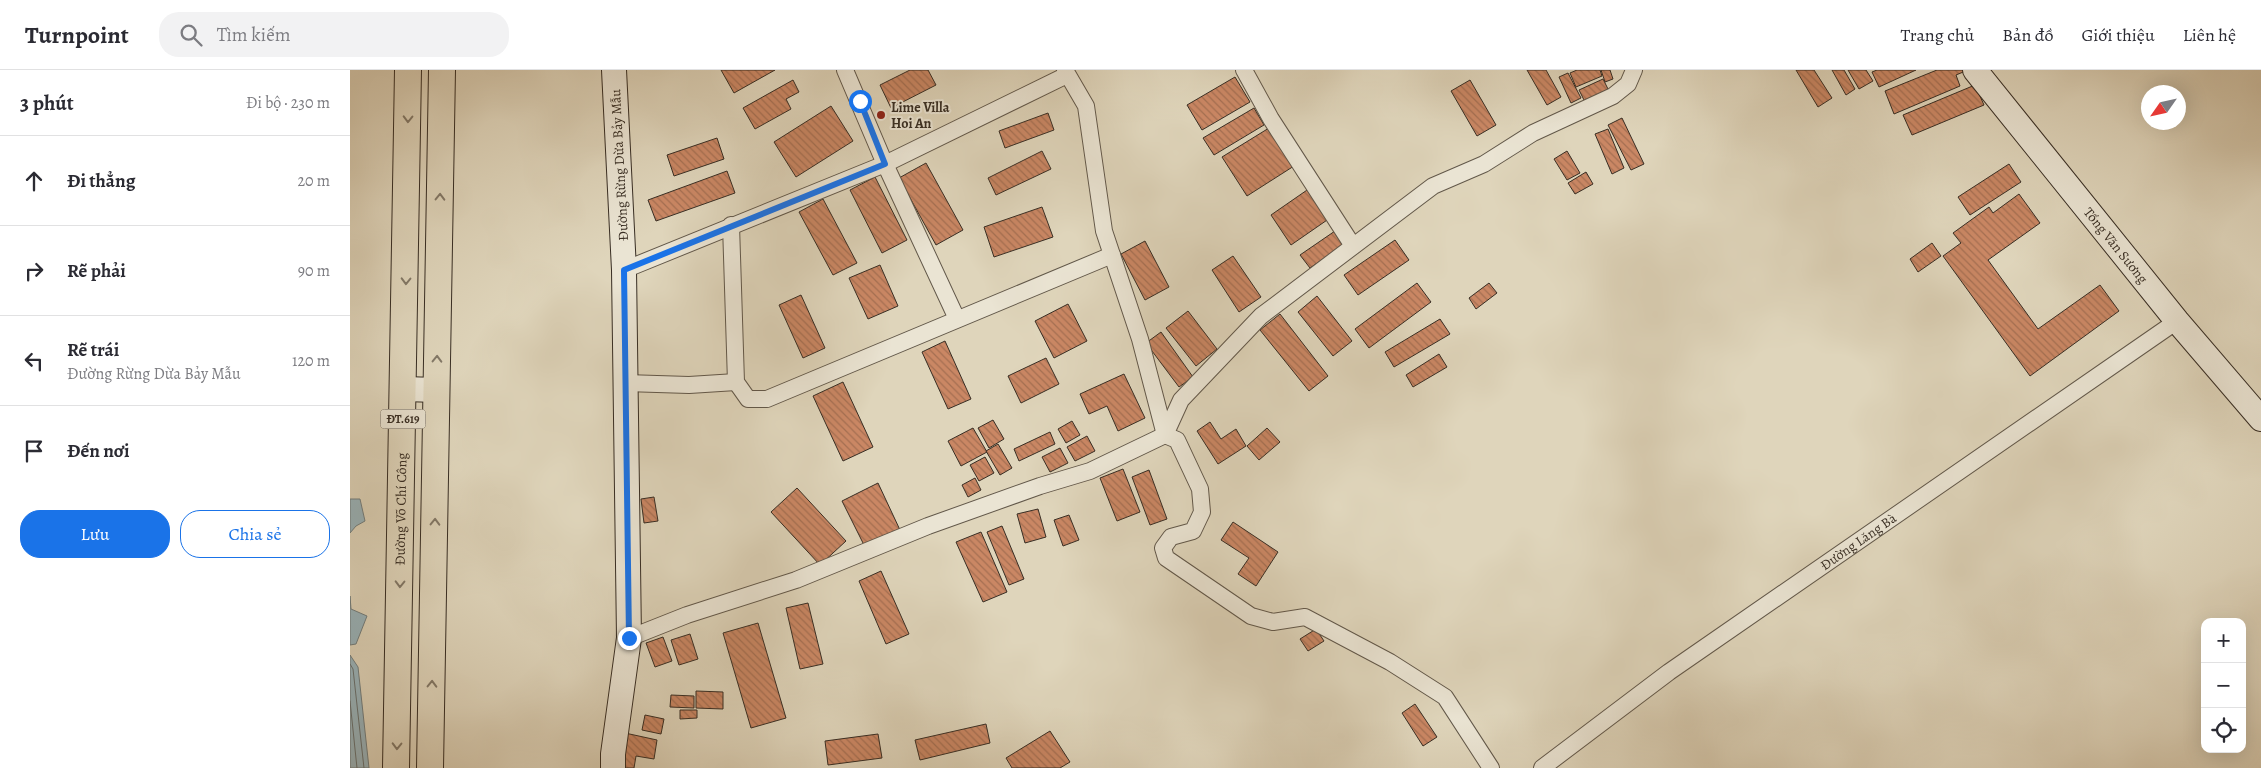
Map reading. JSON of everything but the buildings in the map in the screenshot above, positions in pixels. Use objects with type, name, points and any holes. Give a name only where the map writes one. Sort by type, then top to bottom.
[{"type":"main road","name":"Đường Võ Chí Công","points":[[396,768],[408,70]]},
{"type":"main road","name":"ĐT.619","points":[[430,768],[442,70]]},
{"type":"street","name":"Đường Rừng Dừa Bảy Mẫu","points":[[613,768],[613,754],[629,638],[624,270],[614,70]]},
{"type":"street","points":[[845,70],[885,164],[957,319]]},
{"type":"street","points":[[1244,70],[1271,119],[1353,246]]},
{"type":"street","points":[[629,638],[687,615],[796,580],[928,526],[1040,486],[1090,471],[1165,435],[1182,400],[1261,316],[1433,186],[1484,164],[1533,134],[1614,96],[1628,84],[1634,70]]},
{"type":"street","name":"Tống Văn Sương","points":[[1975,70],[2177,321],[2261,418]]},
{"type":"street","points":[[624,270],[885,164],[1066,72],[1086,106],[1104,231],[1140,339],[1165,435]]},
{"type":"street","points":[[731,225],[736,382],[748,399],[767,399],[1112,255]]},
{"type":"street","name":"Đường Lăng Bà","points":[[1542,768],[1677,666],[2177,321]]},
{"type":"street","points":[[625,383],[689,385],[736,382]]},
{"type":"street","points":[[404,389],[437,390]]},
{"type":"street","points":[[1165,435],[1177,440],[1181,448],[1200,489],[1202,512],[1193,531],[1171,537],[1164,548],[1166,558],[1251,616],[1273,622],[1305,617],[1390,662],[1445,697],[1491,768]]},
{"type":"water","points":[[350,499],[360,499],[365,521],[356,526],[350,533]]},
{"type":"water","points":[[350,596],[351,609],[367,616],[356,644],[350,645]]},
{"type":"water","points":[[350,655],[358,667],[369,768],[350,768]]},
{"type":"place","name":"Lime Villa Hoi An","points":[[881,115]]},
{"type":"route","points":[[629,638],[624,270],[885,164],[860,101]]}]
